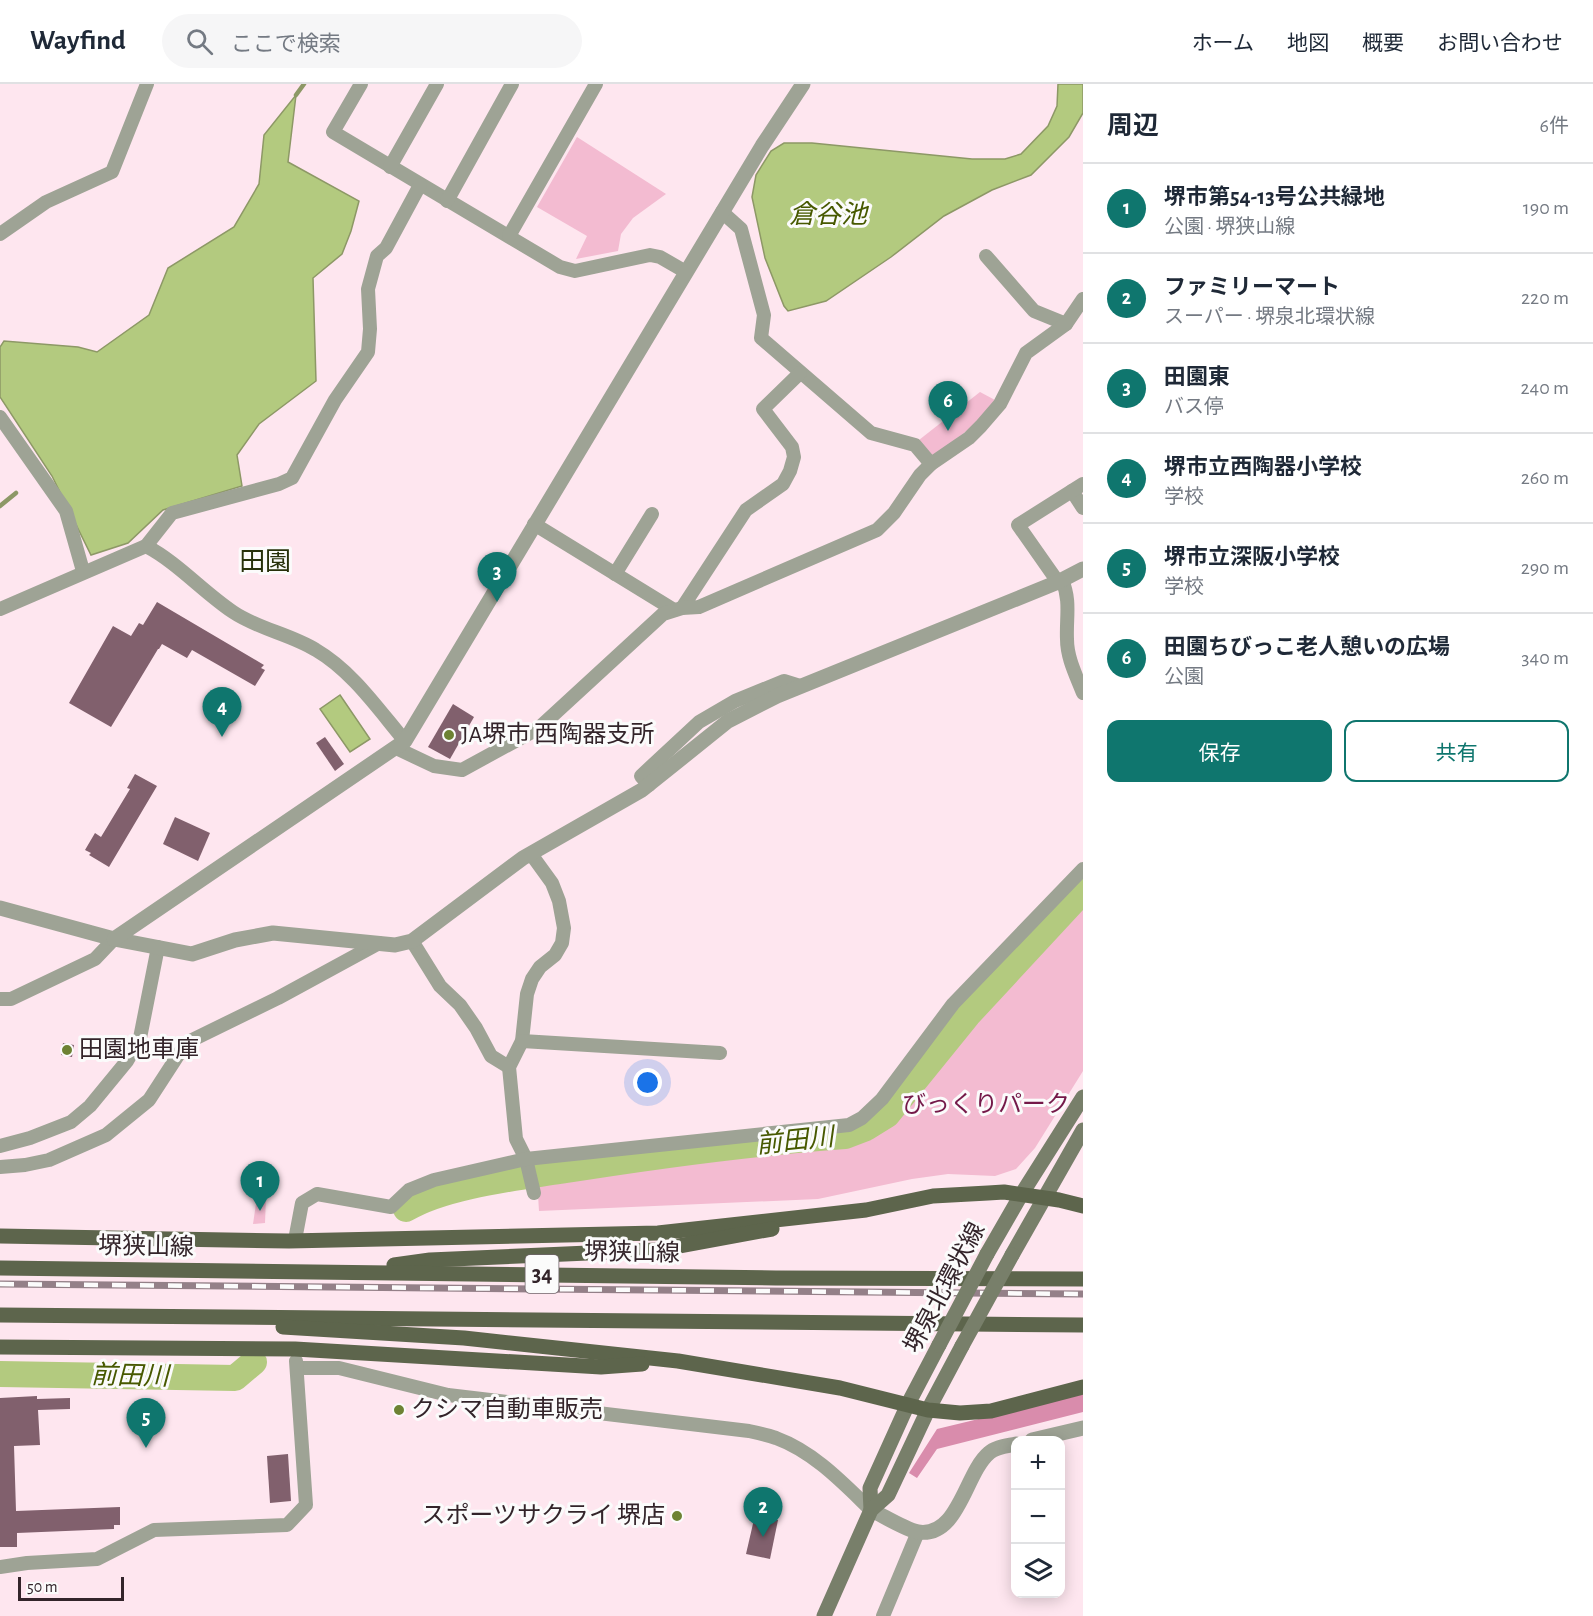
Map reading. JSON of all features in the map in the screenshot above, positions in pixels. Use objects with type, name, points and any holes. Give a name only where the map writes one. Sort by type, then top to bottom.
[{"type":"main road","name":"堺泉北環状線","points":[[871,1510],[870,1488],[908,1404],[987,1254],[1083,1097]]},
{"type":"main road","name":"堺泉北環状線","points":[[824,1616],[871,1510],[888,1495],[928,1410],[962,1346],[1083,1130]]},
{"type":"main road","points":[[346,1272],[430,1260],[657,1250],[779,1228],[933,1196],[988,1192],[1044,1198],[1083,1206]]},
{"type":"main road","points":[[0,1236],[295,1240],[658,1233],[866,1210]]},
{"type":"main road","name":"堺狭山線","points":[[0,1268],[1083,1280]]},
{"type":"main road","name":"34","points":[[0,1315],[1083,1324]]},
{"type":"main road","points":[[150,1317],[464,1338],[678,1361],[840,1388],[928,1410],[960,1413],[992,1410],[1083,1387]]},
{"type":"main road","points":[[0,1347],[295,1349],[601,1367],[678,1361]]},
{"type":"street","points":[[0,234],[46,202],[112,172],[147,84]]},
{"type":"street","points":[[361,84],[333,132],[560,267],[575,271],[650,255],[660,257],[686,272]]},
{"type":"street","points":[[390,167],[437,84]]},
{"type":"street","points":[[447,201],[512,84]]},
{"type":"street","points":[[509,236],[596,84]]},
{"type":"street","points":[[0,999],[11,999],[95,959],[114,939],[401,744],[762,146],[803,84]]},
{"type":"street","points":[[0,609],[83,571],[146,546],[172,513],[279,484],[292,478],[335,400],[368,352],[370,329],[368,289],[377,256],[386,248],[420,185]]},
{"type":"street","points":[[722,212],[741,229],[764,315],[761,338],[871,433],[915,445],[931,464]]},
{"type":"street","points":[[986,256],[1034,310],[1066,324]]},
{"type":"street","points":[[146,546],[162,554],[234,613],[315,649],[330,660],[359,686],[401,744],[434,766],[462,770],[539,728],[663,614],[678,609],[699,607],[877,530],[894,513],[920,475],[931,464],[969,438],[981,426],[1000,404],[1026,353],[1066,324],[1083,299]]},
{"type":"street","points":[[678,609],[746,510],[783,484],[790,471],[794,457],[792,447],[763,409],[800,373]]},
{"type":"street","points":[[0,417],[66,511],[83,571]]},
{"type":"street","points":[[1083,508],[1077,488],[1018,525],[1068,593],[1066,640],[1069,657],[1083,693]]},
{"type":"street","points":[[615,574],[651,513]]},
{"type":"street","points":[[534,524],[615,574],[678,609]]},
{"type":"street","points":[[0,908],[114,939],[192,954],[235,940],[273,933],[395,945],[412,940],[531,854],[649,785],[728,721],[800,686],[1060,581],[1083,569]]},
{"type":"street","points":[[531,854],[552,883],[559,901],[564,928],[562,944],[555,955],[540,967],[532,979],[527,994],[522,1041],[509,1067],[516,1139],[526,1160],[533,1189]]},
{"type":"street","points":[[295,1240],[302,1203],[317,1194],[391,1208],[409,1191],[434,1180],[526,1160],[849,1125],[862,1118],[882,1100],[952,1004],[1083,869]]},
{"type":"street","points":[[412,940],[440,986],[460,1005],[476,1028],[491,1056],[509,1067]]},
{"type":"street","points":[[0,1167],[49,1160],[106,1135],[149,1100],[186,1043],[278,998],[379,943]]},
{"type":"street","points":[[0,1146],[30,1138],[71,1122],[90,1106],[127,1061],[140,1038],[158,947]]},
{"type":"street","points":[[522,1041],[720,1053]]},
{"type":"street","points":[[0,1567],[97,1559],[154,1530],[287,1526],[306,1505],[295,1349]]},
{"type":"street","points":[[297,1368],[339,1368],[448,1395],[749,1431],[778,1439],[802,1452],[836,1475],[871,1510],[918,1532],[942,1527],[950,1518],[981,1460],[991,1450],[1011,1445]]},
{"type":"street","points":[[1049,1436],[1083,1428]]},
{"type":"street","points":[[883,1616],[918,1532]]},
{"type":"green space","points":[[577,137],[666,194],[633,218],[621,234],[618,251],[576,259],[587,236],[537,207]]},
{"type":"green space","points":[[980,392],[995,400],[978,422],[933,457],[919,440]]},
{"type":"green space","name":"びっくりパーク","points":[[1083,899],[1083,1071],[1035,1148],[1016,1169],[995,1176],[948,1174],[912,1179],[818,1199],[539,1211],[537,1179],[855,1143],[897,1115],[967,1025]]},
{"type":"green space","points":[[257,1197],[266,1198],[265,1223],[253,1224]]},
{"type":"shaded area","points":[[1083,1394],[1083,1412],[937,1449],[917,1478],[909,1473],[937,1429]]},
{"type":"water","name":"倉谷池","points":[[1058,84],[1083,84],[1083,113],[1069,137],[1031,175],[992,190],[944,216],[891,257],[826,301],[788,311],[765,258],[752,197],[756,175],[771,151],[784,143],[812,143],[972,159],[1005,159],[1021,154],[1048,126],[1057,106]]},
{"type":"water","points":[[296,95],[288,162],[359,201],[342,254],[313,278],[316,381],[259,424],[237,455],[242,486],[163,510],[128,543],[91,555],[52,476],[0,397],[0,347],[4,341],[78,347],[97,352],[149,315],[168,268],[234,227],[259,184],[264,135]]},
{"type":"water","points":[[340,695],[370,739],[350,752],[320,709]]},
{"type":"building","points":[[157,602],[264,665],[261,668],[265,670],[255,686],[192,650],[187,658],[162,644],[111,727],[69,703],[113,626],[131,636],[139,623],[143,625]]},
{"type":"building","name":"JA堺市 西陶器支所","points":[[453,704],[474,717],[450,759],[428,747]]},
{"type":"building","points":[[325,737],[344,764],[335,771],[316,743]]},
{"type":"building","points":[[135,774],[157,786],[109,867],[85,850],[95,833],[101,837],[130,789],[127,788]]},
{"type":"building","points":[[175,817],[210,833],[198,861],[163,844]]},
{"type":"building","name":"田園地車庫","points":[[63,1043],[74,1045],[72,1057],[61,1055]]},
{"type":"building","points":[[37,1396],[37,1399],[70,1398],[70,1409],[38,1410],[40,1445],[14,1446],[16,1511],[120,1507],[120,1525],[114,1525],[114,1529],[17,1533],[17,1547],[0,1547],[0,1398]]},
{"type":"building","points":[[288,1454],[291,1501],[270,1503],[267,1456]]},
{"type":"building","points":[[755,1515],[778,1520],[770,1559],[746,1554]]},
{"type":"waterway","points":[[296,95],[304,84]]},
{"type":"waterway","points":[[0,506],[16,493]]},
{"type":"waterway","name":"前田川","points":[[406,1209],[440,1194],[502,1180],[702,1150],[845,1136],[866,1128],[887,1115],[968,1015],[1083,891]]},
{"type":"waterway","name":"前田川","points":[[0,1374],[235,1378],[254,1362]]},
{"type":"railway","points":[[0,1284],[1083,1294]]},
{"type":"place","name":"田園ちびっこ老人憩いの広場","points":[[948,431]]},
{"type":"place","name":"田園東","points":[[497,602]]},
{"type":"place","name":"JA堺市 西陶器支所","points":[[449,735]]},
{"type":"place","name":"堺市立西陶器小学校","points":[[222,737]]},
{"type":"place","name":"田園地車庫","points":[[67,1050]]},
{"type":"place","name":"堺市第54-13号公共緑地","points":[[260,1211]]},
{"type":"place","name":"クシマ自動車販売","points":[[399,1410]]},
{"type":"place","name":"堺市立深阪小学校","points":[[146,1448]]},
{"type":"place","name":"スポーツサクライ 堺店","points":[[677,1516]]},
{"type":"place","name":"ファミリーマート","points":[[763,1537]]},
{"type":"district","name":"田園","points":[[265,562]]}]
